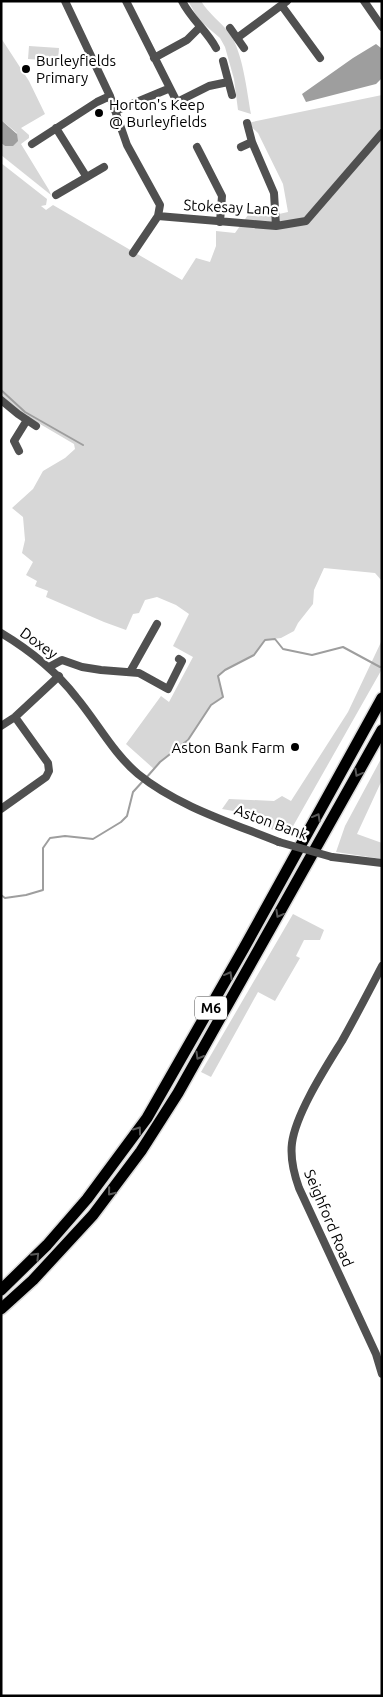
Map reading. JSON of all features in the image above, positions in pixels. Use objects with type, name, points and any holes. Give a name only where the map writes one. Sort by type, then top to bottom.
[{"type":"highway","name":"M6","points":[[1,1290],[69,1220],[99,1184],[147,1118],[244,948],[382,698]]},
{"type":"highway","name":"M6","points":[[1,1309],[33,1280],[93,1215],[141,1151],[183,1084],[382,730]]},
{"type":"street","points":[[65,1],[110,96],[127,146],[160,205],[158,216],[133,253]]},
{"type":"street","points":[[126,1],[168,89],[177,102],[209,86],[228,82]]},
{"type":"street","points":[[182,1],[200,28],[210,36],[216,48]]},
{"type":"street","points":[[364,1],[382,26]]},
{"type":"street","points":[[237,38],[285,3],[321,57]]},
{"type":"street","points":[[154,58],[187,40],[200,28]]},
{"type":"street","points":[[230,28],[244,48]]},
{"type":"street","points":[[223,61],[232,96]]},
{"type":"street","points":[[115,111],[168,89]]},
{"type":"street","points":[[32,144],[110,96]]},
{"type":"street","points":[[247,123],[252,142],[274,193],[276,226]]},
{"type":"street","points":[[56,128],[86,176]]},
{"type":"street","name":"Stokesay Lane","points":[[158,216],[276,226],[306,221],[382,133]]},
{"type":"street","points":[[241,147],[252,142]]},
{"type":"street","points":[[197,147],[222,196],[220,222]]},
{"type":"street","points":[[56,195],[104,167]]},
{"type":"street","points":[[1,400],[36,426]]},
{"type":"street","points":[[19,451],[14,441],[27,420]]},
{"type":"street","points":[[130,672],[157,624]]},
{"type":"street","name":"Doxey","points":[[1,633],[35,654],[59,676],[116,750],[138,773]]},
{"type":"street","points":[[49,667],[62,660],[82,667],[139,673],[168,689],[182,661],[179,658]]},
{"type":"street","points":[[1,726],[15,717],[59,676]]},
{"type":"street","points":[[1,809],[46,777],[49,771],[48,763],[15,717]]},
{"type":"street","name":"Aston Bank","points":[[138,773],[171,796],[278,842],[332,857],[382,863]]},
{"type":"street","name":"Seighford Road","points":[[382,966],[299,1120],[292,1142],[291,1154],[294,1174],[299,1188],[376,1354],[382,1374]]},
{"type":"shaded area","points":[[188,1],[201,1],[230,34],[238,51],[244,73],[251,114],[238,110],[234,79],[225,47],[220,38],[199,20]]},
{"type":"shaded area","points":[[1,38],[29,81],[45,114],[21,128],[29,135],[29,138],[21,144],[51,195],[1,155],[1,143],[5,146],[17,133],[1,120]]},
{"type":"shaded area","points":[[376,44],[381,48],[382,78],[376,84],[306,102],[302,94]]},
{"type":"shaded area","points":[[29,46],[59,48],[58,61],[28,59]]},
{"type":"shaded area","points":[[382,95],[382,581],[375,573],[324,568],[314,590],[313,604],[294,631],[281,638],[265,640],[254,655],[225,670],[218,676],[223,697],[211,705],[188,740],[154,769],[126,744],[161,696],[169,702],[193,657],[173,646],[189,614],[176,605],[157,597],[145,600],[139,613],[133,614],[126,630],[46,597],[48,591],[35,586],[37,581],[26,575],[33,562],[22,553],[25,540],[23,517],[12,508],[33,489],[43,471],[65,458],[75,449],[74,444],[23,414],[1,395],[1,163],[47,199],[46,205],[41,206],[46,210],[53,205],[182,280],[196,258],[210,262],[216,246],[216,231],[235,233],[248,215],[270,216],[288,212],[283,184],[258,133],[247,123]]},
{"type":"shaded area","points":[[1,120],[17,134],[18,141],[13,146],[5,146],[1,143]]},
{"type":"shaded area","points":[[382,640],[382,669],[288,835],[268,828],[267,817],[222,809],[229,799],[274,801],[282,796],[291,801],[348,712]]},
{"type":"shaded area","points":[[382,757],[382,780],[357,834],[382,843],[382,859],[336,852],[345,826]]},
{"type":"shaded area","points":[[293,914],[324,930],[320,940],[304,940],[296,956],[300,958],[275,1001],[258,992],[211,1077],[201,1072]]},
{"type":"waterway","points":[[1,390],[25,412],[83,445]]},
{"type":"waterway","points":[[146,778],[160,762],[188,740],[211,705],[223,697],[218,676],[225,670],[254,655],[265,640],[275,639],[283,649],[312,655],[343,647],[380,667]]},
{"type":"waterway","points":[[1,895],[5,898],[43,890],[43,848],[50,838],[65,836],[93,839],[121,822],[127,816],[133,792],[143,781]]},
{"type":"place","name":"Burleyfields Primary","points":[[26,69]]},
{"type":"place","name":"Horton's Keep @ Burleyfields","points":[[99,113]]},
{"type":"place","name":"Aston Bank Farm","points":[[295,747]]}]
